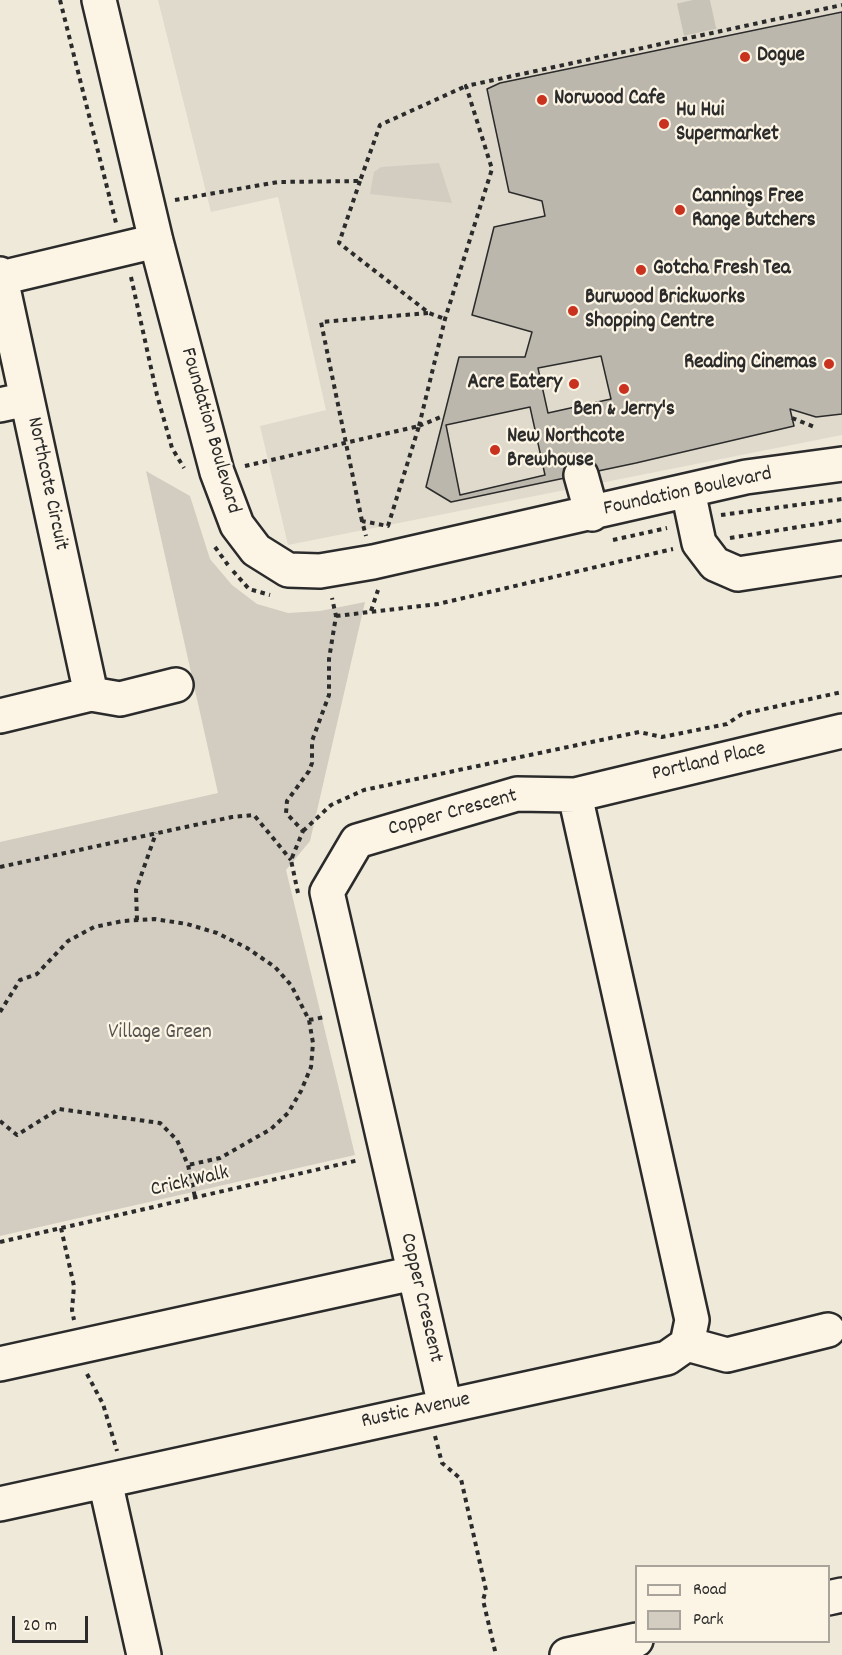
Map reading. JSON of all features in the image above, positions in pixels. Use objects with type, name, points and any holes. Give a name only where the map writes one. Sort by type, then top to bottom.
[{"type":"street","name":"Foundation Boulevard","points":[[99,0],[148,205],[205,477],[256,550],[288,570],[320,571],[598,528],[694,519],[746,477],[842,464]]},
{"type":"street","points":[[1,276],[156,241]]},
{"type":"street","name":"Northcote Circuit","points":[[1,276],[14,402],[91,694]]},
{"type":"street","points":[[581,475],[598,528]]},
{"type":"street","points":[[694,519],[715,564],[738,574],[842,558]]},
{"type":"street","points":[[0,716],[91,694],[120,699],[176,686]]},
{"type":"street","name":"Portland Place","points":[[575,795],[842,731]]},
{"type":"street","name":"Copper Crescent","points":[[445,1406],[327,892],[357,841],[517,794],[575,795]]},
{"type":"street","points":[[575,795],[692,1320],[687,1344],[727,1355],[828,1330]]},
{"type":"street","points":[[0,1364],[414,1273]]},
{"type":"street","name":"Rustic Avenue","points":[[0,1504],[668,1358],[687,1344]]},
{"type":"street","points":[[105,1481],[144,1655]]},
{"type":"street","points":[[570,1655],[635,1640]]},
{"type":"path","points":[[60,0],[112,213],[124,249],[157,395],[172,447],[205,477],[419,426],[443,416]]},
{"type":"path","points":[[445,319],[429,313],[339,243],[380,125],[466,86],[842,5]]},
{"type":"path","points":[[621,51],[622,59]]},
{"type":"path","points":[[393,507],[419,426],[445,319],[492,169],[466,86]]},
{"type":"path","points":[[112,213],[278,182],[360,181]]},
{"type":"path","points":[[362,521],[321,322],[429,313]]},
{"type":"path","points":[[792,418],[817,428]]},
{"type":"path","points":[[598,528],[694,519],[842,499]]},
{"type":"path","points":[[336,616],[438,604],[694,519],[842,520]]},
{"type":"path","points":[[214,543],[217,553],[249,589],[278,598]]},
{"type":"path","points":[[368,592],[389,590]]},
{"type":"path","points":[[331,595],[340,594]]},
{"type":"path","points":[[303,831],[331,805],[364,790],[639,732],[662,736],[727,724],[742,714],[842,692]]},
{"type":"path","points":[[0,867],[232,817],[254,815],[291,860]]},
{"type":"path","points":[[137,920],[136,890],[156,833]]},
{"type":"path","points":[[0,1012],[20,980],[37,974],[68,941],[94,927],[137,920],[187,924],[217,933],[247,948],[275,967],[286,979],[309,1020],[313,1043],[311,1067],[301,1091],[288,1113],[271,1129],[220,1158],[188,1165]]},
{"type":"path","points":[[309,1020],[325,1017]]},
{"type":"path","points":[[0,1121],[17,1135],[59,1109],[160,1123],[177,1140],[188,1165],[195,1197]]},
{"type":"path","name":"Crick Walk","points":[[0,1242],[386,1154]]},
{"type":"shaded area","name":"Burwood Brickworks Shopping Centre","points":[[158,0],[842,0],[842,435],[288,545],[260,426],[326,410],[278,197],[211,212]]},
{"type":"green space","points":[[439,163],[452,203],[370,194],[374,172],[381,167]]},
{"type":"green space","name":"Village Green","points":[[146,471],[190,496],[210,559],[232,585],[257,604],[288,613],[320,611],[365,602],[310,841],[286,870],[355,1155],[0,1236],[0,842],[218,793]]},
{"type":"building","points":[[842,12],[842,414],[816,417],[790,409],[794,426],[636,463],[451,502],[426,487],[459,357],[525,357],[532,332],[472,315],[494,227],[545,216],[542,201],[509,192],[487,89],[500,83]]},
{"type":"building","name":"Acre Eatery","points":[[601,356],[611,399],[548,413],[538,368]]},
{"type":"building","name":"New Northcote Brewhouse","points":[[530,407],[545,475],[460,495],[446,425]]},
{"type":"tunnel","points":[[693,0],[703,45]]},
{"type":"place","name":"Dogue","points":[[745,57]]},
{"type":"place","name":"Norwood Cafe","points":[[542,100]]},
{"type":"place","name":"Hu Hui Supermarket","points":[[664,124]]},
{"type":"place","name":"Cannings Free Range Butchers","points":[[680,210]]},
{"type":"place","name":"Gotcha Fresh Tea","points":[[641,270]]},
{"type":"place","name":"Burwood Brickworks Shopping Centre","points":[[573,311]]},
{"type":"place","name":"Reading Cinemas","points":[[829,364]]},
{"type":"place","name":"Acre Eatery","points":[[574,384]]},
{"type":"place","name":"Ben & Jerry's","points":[[624,389]]},
{"type":"place","name":"New Northcote Brewhouse","points":[[495,450]]}]
